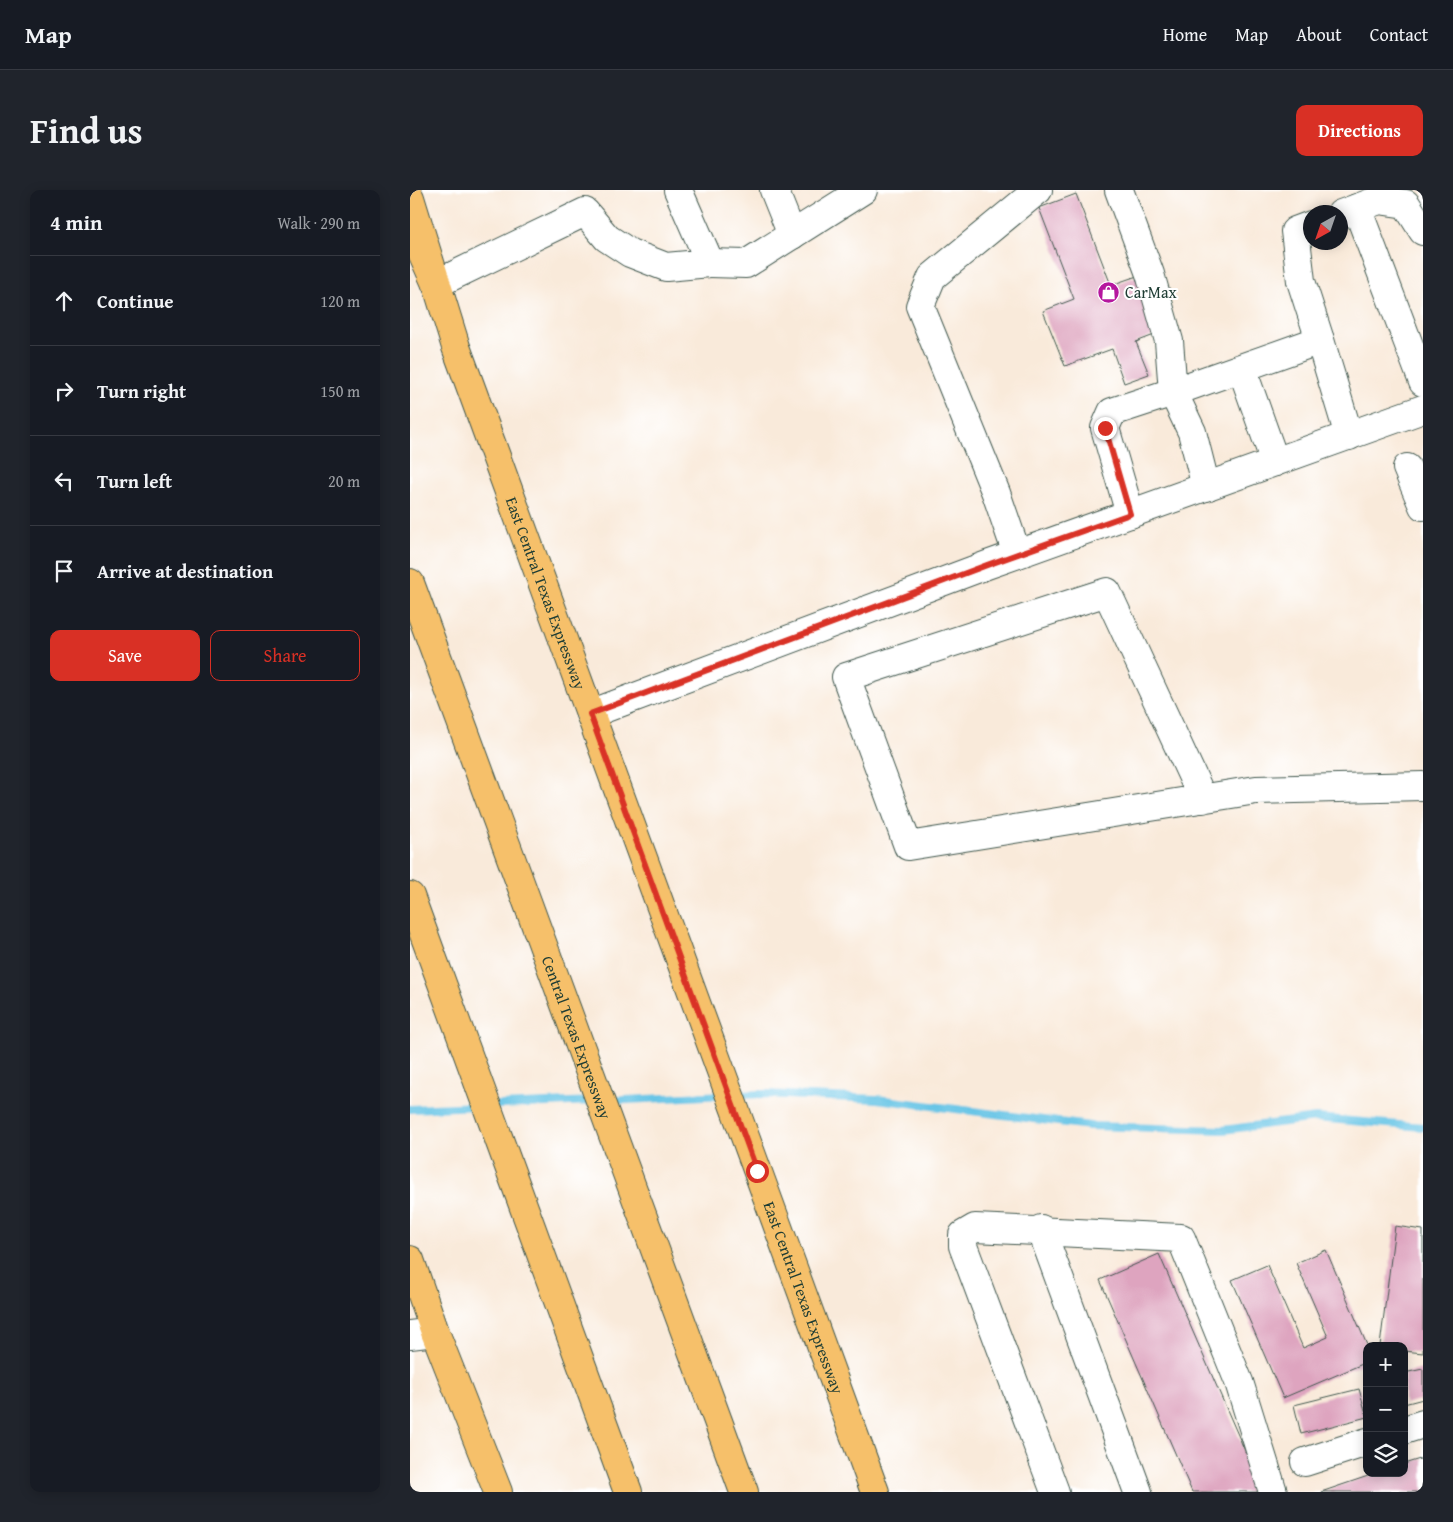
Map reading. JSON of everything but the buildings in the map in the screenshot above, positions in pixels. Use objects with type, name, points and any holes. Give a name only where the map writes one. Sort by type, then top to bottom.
[{"type":"main road","name":"East Central Texas Expressway","points":[[410,198],[456,347],[875,1492]]},
{"type":"main road","points":[[410,225],[436,284]]},
{"type":"main road","name":"Central Texas Expressway","points":[[410,583],[744,1492]]},
{"type":"main road","points":[[410,896],[628,1492]]},
{"type":"main road","points":[[410,1260],[422,1334],[498,1492]]},
{"type":"lane","points":[[678,190],[710,263]]},
{"type":"lane","points":[[774,190],[792,235]]},
{"type":"lane","points":[[436,284],[584,201],[607,238],[630,253],[666,267],[710,263],[746,264],[863,190]]},
{"type":"lane","points":[[1017,554],[996,493],[920,306],[932,276],[1038,190]]},
{"type":"lane","points":[[1119,190],[1150,274],[1169,340],[1173,392],[1192,432],[1206,487]]},
{"type":"lane","points":[[1423,231],[1406,204],[1379,200],[1349,211],[1423,382]]},
{"type":"lane","points":[[1303,228],[1295,231],[1301,281],[1350,436]]},
{"type":"lane","points":[[1130,514],[1105,428],[1112,412],[1242,369],[1320,340]]},
{"type":"lane","points":[[1242,369],[1275,462]]},
{"type":"lane","points":[[590,714],[1017,554],[1423,409]]},
{"type":"lane","points":[[1407,468],[1423,506]]},
{"type":"lane","points":[[1203,799],[1107,592],[846,677],[908,846],[1203,799],[1256,790],[1423,786]]},
{"type":"lane","points":[[1055,1492],[962,1246],[963,1235],[975,1228],[1181,1238],[1239,1382],[1273,1492]]},
{"type":"lane","points":[[1041,1230],[1138,1492]]},
{"type":"lane","points":[[1408,1429],[1423,1424]]},
{"type":"lane","points":[[1305,1462],[1363,1443]]},
{"type":"waterway","points":[[736,1095],[765,1094],[877,1099],[1090,1126],[1223,1130],[1316,1118],[1423,1127]]},
{"type":"waterway","points":[[606,1101],[724,1095]]},
{"type":"waterway","points":[[410,1109],[594,1101]]},
{"type":"place","name":"CarMax","points":[[1109,292]]},
{"type":"route","points":[[757,1171],[590,714],[987,565],[1130,514],[1105,428]]}]
